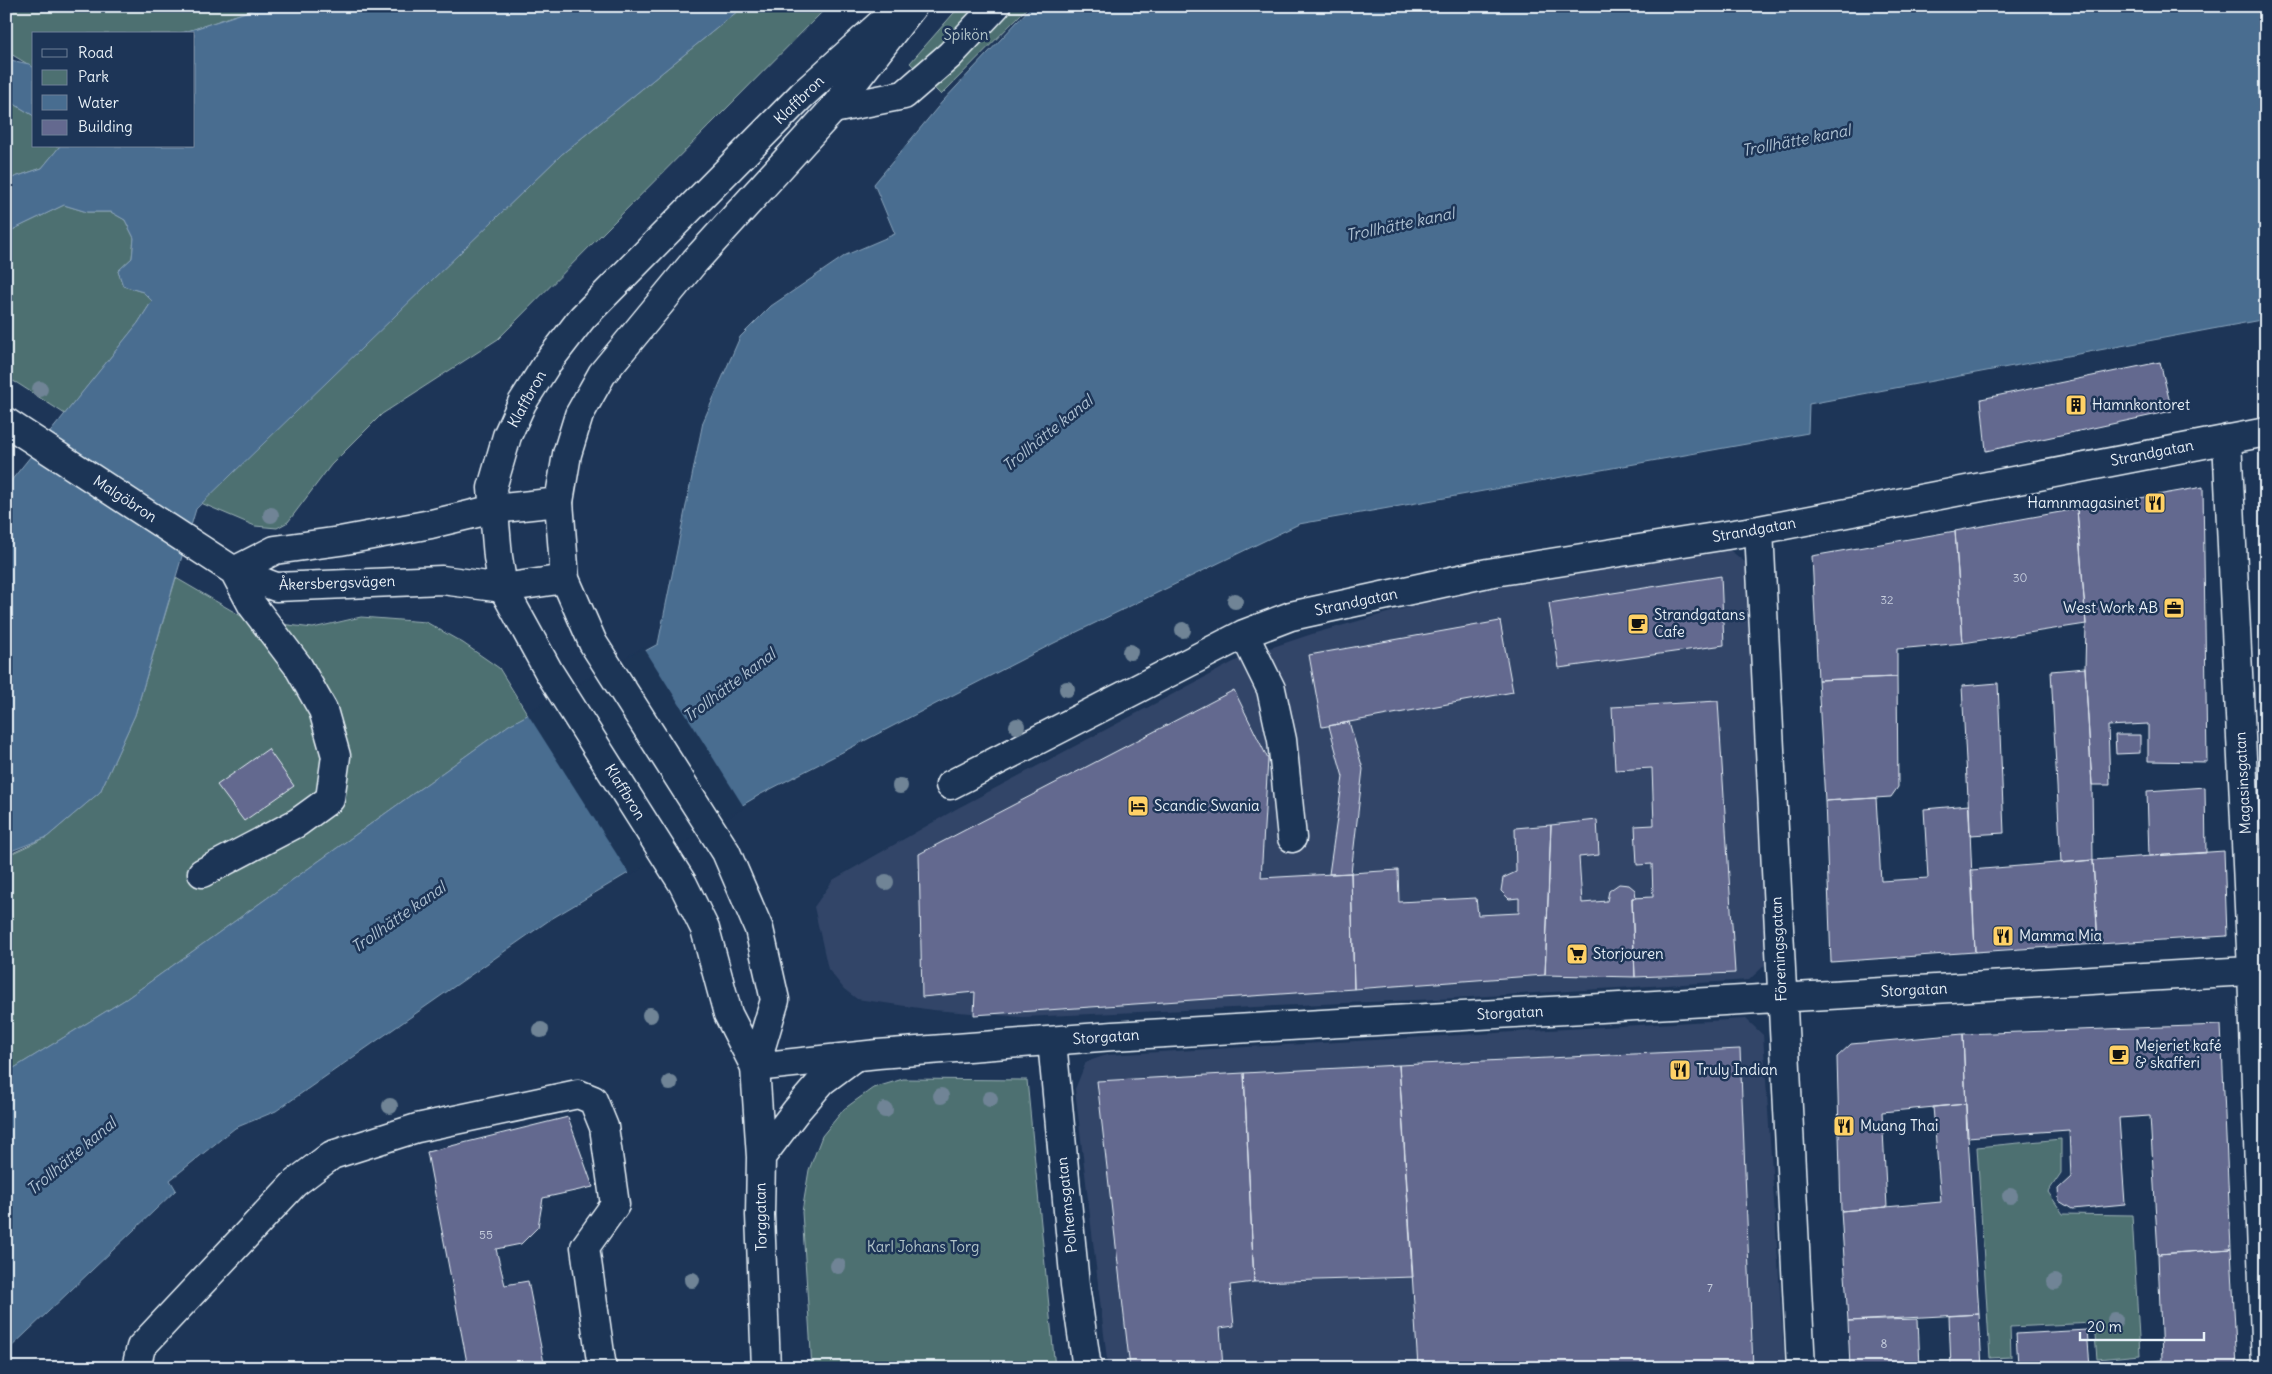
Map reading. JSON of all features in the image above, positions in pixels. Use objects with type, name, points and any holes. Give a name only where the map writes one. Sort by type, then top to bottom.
[{"type":"street","name":"Klaffbron","points":[[683,884],[549,672],[503,588],[492,488],[511,428],[522,403],[548,362],[582,318],[802,95],[900,6]]},
{"type":"street","name":"Klaffbron","points":[[726,852],[594,642],[565,579],[559,502],[567,454],[579,415],[602,374],[695,260],[833,109],[912,6]]},
{"type":"street","points":[[833,109],[904,95],[950,56],[996,6]]},
{"type":"street","name":"Malgöbron","points":[[10,424],[234,571]]},
{"type":"street","name":"Strandgatan","points":[[950,785],[1244,634],[1291,616],[1488,573],[1759,530],[2266,432]]},
{"type":"street","name":"Magasinsgatan","points":[[2227,439],[2259,970],[2266,1368]]},
{"type":"street","points":[[202,873],[297,823],[330,799],[336,756],[323,710],[298,666],[252,605],[234,571],[275,550],[349,540],[494,509],[559,502]]},
{"type":"street","name":"Föreningsgatan","points":[[1759,530],[1801,1368]]},
{"type":"street","name":"Åkersbergsvägen","points":[[234,571],[276,588],[442,580],[503,588],[565,579]]},
{"type":"street","points":[[1244,634],[1271,689],[1282,740],[1292,838]]},
{"type":"street","name":"Torggatan","points":[[726,852],[760,929],[775,1000],[755,1067],[761,1157],[760,1215],[766,1368]]},
{"type":"street","name":"Torggatan","points":[[683,884],[705,929],[728,1014],[755,1067]]},
{"type":"street","name":"Storgatan","points":[[755,1067],[1052,1041],[2259,970]]},
{"type":"street","name":"Polhemsgatan","points":[[1052,1041],[1075,1285],[1086,1368]]},
{"type":"street","points":[[761,1157],[822,1081],[865,1056]]},
{"type":"street","points":[[136,1368],[141,1347],[295,1183],[332,1155],[417,1128],[578,1094],[593,1100],[604,1127],[615,1205],[585,1247],[602,1368]]},
{"type":"shaded area","points":[[1722,544],[1750,566],[1767,963],[1749,980],[1437,999],[1022,1017],[933,1010],[857,999],[844,989],[828,969],[814,907],[833,880],[956,809],[1243,657],[1315,633],[1485,586]]},
{"type":"shaded area","points":[[1746,1019],[1763,1035],[1785,1368],[1108,1368],[1075,1089],[1086,1062],[1107,1055]]},
{"type":"green space","points":[[6,6],[264,6],[185,32],[32,32],[32,67],[6,51]]},
{"type":"green space","points":[[744,6],[828,6],[498,339],[382,414],[331,465],[288,522],[277,528],[255,526],[201,503],[562,154]]},
{"type":"green space","name":"Spikön","points":[[960,6],[1029,6],[941,95],[910,63]]},
{"type":"green space","points":[[6,99],[32,115],[32,148],[58,148],[42,168],[6,180]]},
{"type":"green space","points":[[64,205],[87,212],[111,212],[125,220],[134,238],[132,258],[118,271],[123,286],[143,292],[152,301],[138,323],[65,414],[6,378],[6,233]]},
{"type":"green space","points":[[176,578],[248,620],[313,628],[361,617],[426,622],[463,643],[499,668],[528,715],[509,725],[126,999],[6,1073],[6,856],[47,837],[100,792],[135,715]]},
{"type":"green space","name":"Karl Johans Torg","points":[[903,1079],[1027,1080],[1055,1368],[812,1368],[802,1212],[809,1170],[822,1136],[844,1109],[873,1088]]},
{"type":"green space","points":[[2061,1139],[2061,1173],[2048,1192],[2063,1214],[2132,1215],[2140,1355],[2097,1359],[2094,1323],[2010,1327],[2011,1357],[1990,1358],[1977,1147]]},
{"type":"water","points":[[264,6],[744,6],[562,154],[196,509],[135,715],[100,792],[47,837],[6,853],[6,487],[138,323],[152,301],[143,292],[123,286],[118,271],[132,258],[134,238],[125,220],[111,212],[87,212],[64,205],[6,233],[6,180],[42,168],[58,148],[195,148],[195,32],[185,32]]},
{"type":"water","name":"Trollhätte kanal","points":[[1032,6],[2266,6],[2266,319],[1809,404],[1808,433],[1299,524],[1054,643],[761,794],[551,919],[276,1111],[235,1128],[170,1180],[176,1190],[6,1352],[6,1073],[126,999],[509,725],[658,644],[703,422],[740,337],[771,306],[846,255],[895,234],[874,184],[942,102]]},
{"type":"water","points":[[6,59],[29,64],[32,66],[32,115],[6,99]]},
{"type":"pier","points":[[644,648],[744,807],[630,875],[527,713]]},
{"type":"building","name":"Hamnkontoret","points":[[2160,362],[2172,411],[1986,451],[1981,399]]},
{"type":"building","points":[[2203,487],[2207,762],[2148,761],[2148,724],[2108,726],[2110,785],[2092,785],[2085,668],[2086,624],[2077,509]]},
{"type":"building","points":[[2077,509],[2086,624],[1963,643],[1955,531]]},
{"type":"building","points":[[1955,531],[1963,643],[1897,649],[1897,677],[1818,680],[1812,556]]},
{"type":"building","name":"Strandgatans Cafe","points":[[1721,576],[1724,645],[1559,668],[1549,603]]},
{"type":"building","points":[[1500,621],[1513,692],[1322,727],[1309,655]]},
{"type":"building","points":[[2085,668],[2092,785],[2093,860],[2061,863],[2051,671]]},
{"type":"building","points":[[1897,677],[1898,787],[1891,797],[1825,801],[1818,680]]},
{"type":"building","points":[[1998,683],[2004,833],[1970,835],[1962,686]]},
{"type":"building","name":"Scandic Swania","points":[[1234,690],[1268,759],[1261,878],[1351,873],[1354,989],[974,1015],[975,992],[922,997],[919,854]]},
{"type":"building","points":[[1718,701],[1735,973],[1635,977],[1632,898],[1653,897],[1652,864],[1637,865],[1635,826],[1654,825],[1652,768],[1615,770],[1612,707]]},
{"type":"building","points":[[1349,722],[1363,769],[1351,873],[1329,874],[1343,777],[1329,726]]},
{"type":"building","points":[[2115,735],[2140,735],[2140,753],[2116,754]]},
{"type":"building","points":[[268,749],[294,786],[244,821],[217,785]]},
{"type":"building","points":[[2205,787],[2206,853],[2149,856],[2147,791]]},
{"type":"building","points":[[1876,798],[1881,881],[1928,878],[1924,809],[1969,805],[1975,952],[1831,962],[1825,801]]},
{"type":"building","points":[[1597,820],[1599,855],[1579,857],[1582,903],[1607,901],[1609,891],[1619,884],[1629,885],[1635,890],[1636,898],[1632,898],[1632,904],[1635,977],[1545,975],[1551,825]]},
{"type":"building","points":[[1551,825],[1545,975],[1354,989],[1351,873],[1398,870],[1399,902],[1476,898],[1478,915],[1519,913],[1519,898],[1509,899],[1501,891],[1503,878],[1516,872],[1515,828]]},
{"type":"building","points":[[2224,851],[2227,936],[2098,944],[2093,860]]},
{"type":"building","points":[[2093,860],[2098,944],[1975,952],[1971,870]]},
{"type":"building","points":[[2221,1025],[2231,1249],[2158,1254],[2150,1116],[2119,1118],[2125,1204],[2072,1209],[2059,1201],[2058,1189],[2071,1177],[2069,1130],[1967,1137],[1963,1034]]},
{"type":"building","points":[[1963,1034],[1966,1104],[1882,1112],[1887,1207],[1841,1211],[1837,1057],[1851,1044]]},
{"type":"building","points":[[1740,1049],[1753,1368],[1418,1368],[1399,1065]]},
{"type":"building","points":[[1399,1065],[1413,1277],[1254,1282],[1244,1073]]},
{"type":"building","points":[[1244,1073],[1254,1282],[1230,1285],[1234,1326],[1220,1328],[1223,1368],[1130,1368],[1097,1081]]},
{"type":"building","points":[[1966,1104],[1979,1314],[1848,1321],[1841,1211],[1941,1202],[1933,1107]]},
{"type":"building","points":[[568,1117],[593,1187],[543,1198],[538,1227],[521,1244],[496,1249],[505,1285],[528,1281],[545,1368],[468,1368],[427,1152]]},
{"type":"building","points":[[2231,1249],[2237,1368],[2122,1368],[2122,1364],[2162,1360],[2158,1254]]},
{"type":"building","points":[[1979,1314],[1982,1368],[1951,1368],[1949,1316]]},
{"type":"building","points":[[1918,1319],[1920,1368],[1850,1368],[1848,1321]]},
{"type":"building","points":[[2087,1330],[2090,1366],[2122,1364],[2122,1368],[1985,1368],[2018,1365],[2016,1334]]},
{"type":"place","name":"Hamnkontoret","points":[[2076,405]]},
{"type":"place","name":"Hamnmagasinet","points":[[2155,503]]},
{"type":"place","name":"West Work AB","points":[[2174,608]]},
{"type":"place","name":"Strandgatans Cafe","points":[[1638,624]]},
{"type":"place","name":"Scandic Swania","points":[[1138,806]]},
{"type":"place","name":"Mamma Mia","points":[[2003,936]]},
{"type":"place","name":"Storjouren","points":[[1577,954]]},
{"type":"place","name":"Mejeriet kafé & skafferi","points":[[2119,1055]]},
{"type":"place","name":"Truly Indian","points":[[1680,1070]]},
{"type":"place","name":"Muang Thai","points":[[1844,1126]]}]
